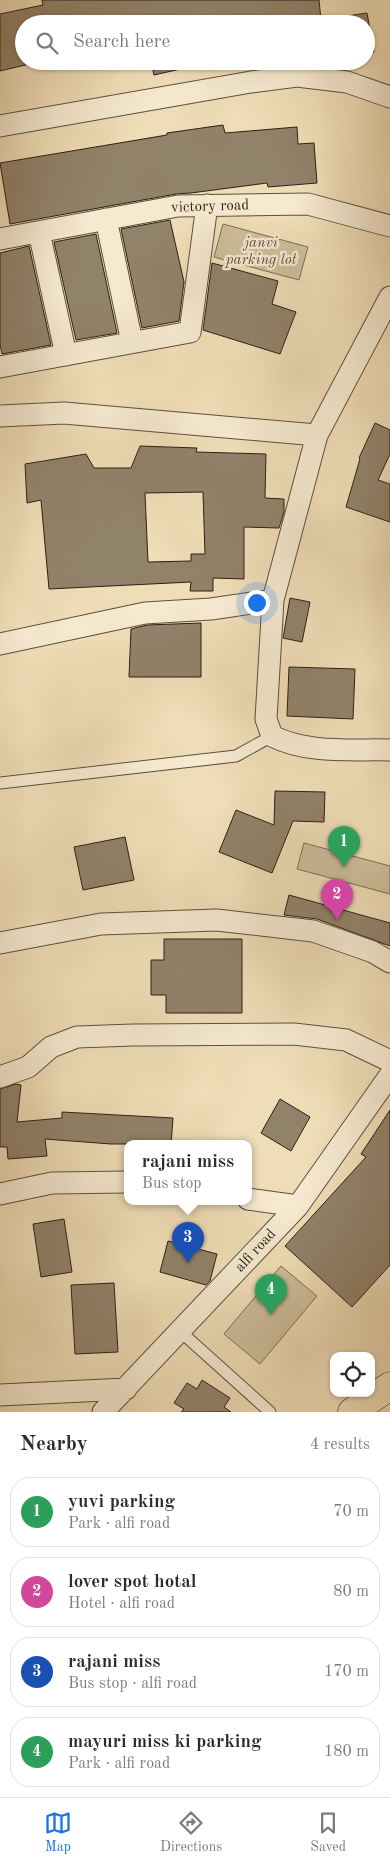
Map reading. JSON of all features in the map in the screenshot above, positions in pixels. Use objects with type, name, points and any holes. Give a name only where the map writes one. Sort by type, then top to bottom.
[{"type":"main road","points":[[352,1412],[390,1386]]},
{"type":"street","points":[[0,126],[251,82],[297,76],[347,82],[390,97]]},
{"type":"street","name":"victory road","points":[[0,239],[178,206],[207,205],[308,204],[390,226]]},
{"type":"street","points":[[0,368],[190,332],[207,205]]},
{"type":"street","points":[[106,219],[132,342]]},
{"type":"street","points":[[39,232],[66,355]]},
{"type":"street","points":[[390,297],[318,435],[272,600],[266,719],[272,736],[288,744],[321,749],[390,750]]},
{"type":"street","points":[[0,416],[64,413],[318,435]]},
{"type":"street","points":[[0,644],[145,613],[211,610],[272,600]]},
{"type":"street","points":[[0,943],[101,924],[217,920],[313,931],[373,952],[390,962]]},
{"type":"street","points":[[0,1077],[28,1067],[51,1047],[77,1038],[124,1035],[294,1034],[346,1040],[390,1061]]},
{"type":"street","name":"alfi road","points":[[103,1412],[181,1332],[298,1206],[390,1075]]},
{"type":"street","points":[[0,1194],[52,1183],[124,1182]]},
{"type":"street","points":[[252,1199],[298,1206]]},
{"type":"street","points":[[0,1395],[126,1389]]},
{"type":"lane","points":[[0,783],[236,756],[272,736]]},
{"type":"lane","points":[[181,1332],[270,1412]]},
{"type":"green space","name":"janvi parking lot","points":[[223,224],[308,247],[299,280],[214,257]]},
{"type":"green space","points":[[304,843],[390,866],[390,894],[297,869]]},
{"type":"green space","points":[[281,1266],[317,1296],[260,1364],[224,1334]]},
{"type":"building","points":[[42,0],[319,0],[320,15],[15,15],[15,67],[0,71],[0,14],[43,5]]},
{"type":"building","points":[[153,70],[176,70],[154,75]]},
{"type":"building","points":[[223,125],[225,133],[297,127],[298,144],[314,143],[317,183],[268,187],[267,183],[176,194],[10,224],[0,163],[167,135],[167,133]]},
{"type":"building","points":[[170,220],[184,282],[179,321],[142,328],[121,229]]},
{"type":"building","points":[[96,234],[117,333],[76,340],[54,242]]},
{"type":"building","points":[[29,246],[51,345],[2,354],[0,344],[0,253]]},
{"type":"building","points":[[212,263],[278,281],[272,304],[296,312],[280,354],[203,330]]},
{"type":"building","points":[[375,423],[390,430],[390,454],[378,480],[390,484],[390,522],[346,507],[359,458]]},
{"type":"building","points":[[140,446],[197,448],[196,452],[266,454],[265,498],[284,499],[284,512],[279,528],[244,527],[244,579],[213,578],[213,591],[190,591],[191,582],[49,589],[41,500],[27,503],[25,464],[86,454],[94,468],[131,468]],"holes":[[[203,492],[205,554],[191,554],[191,561],[148,562],[145,493]]]},
{"type":"building","points":[[290,598],[310,602],[302,642],[283,638]]},
{"type":"building","points":[[201,623],[201,677],[129,677],[131,629],[147,625]]},
{"type":"building","points":[[289,667],[355,669],[353,719],[287,716]]},
{"type":"building","points":[[275,791],[325,792],[324,822],[293,821],[272,873],[219,852],[236,810],[274,825]]},
{"type":"building","points":[[125,837],[134,880],[83,890],[74,847]]},
{"type":"building","points":[[289,895],[390,923],[390,946],[317,919],[284,915]]},
{"type":"building","points":[[164,939],[242,939],[242,1013],[166,1013],[166,995],[151,995],[151,960],[164,960]]},
{"type":"building","points":[[16,1084],[21,1085],[17,1122],[62,1118],[62,1112],[173,1118],[171,1140],[124,1140],[124,1144],[111,1144],[45,1139],[47,1156],[8,1159],[7,1147],[0,1147],[0,1089]]},
{"type":"building","points":[[280,1099],[310,1117],[291,1151],[261,1133]]},
{"type":"building","points":[[390,1110],[390,1265],[352,1307],[285,1246],[366,1157],[361,1154]]},
{"type":"building","points":[[64,1219],[72,1272],[41,1277],[33,1224]]},
{"type":"building","points":[[168,1241],[217,1254],[210,1281],[206,1285],[160,1272]]},
{"type":"building","points":[[114,1283],[118,1352],[75,1354],[71,1285]]},
{"type":"building","points":[[202,1380],[230,1398],[224,1407],[231,1412],[181,1412],[184,1409],[174,1403],[187,1383],[197,1389]]},
{"type":"place","name":"yuvi parking","points":[[344,867]]},
{"type":"place","name":"lover spot hotal","points":[[337,920]]},
{"type":"place","name":"rajani miss","points":[[188,1263]]},
{"type":"place","name":"mayuri miss ki parking","points":[[271,1315]]}]
